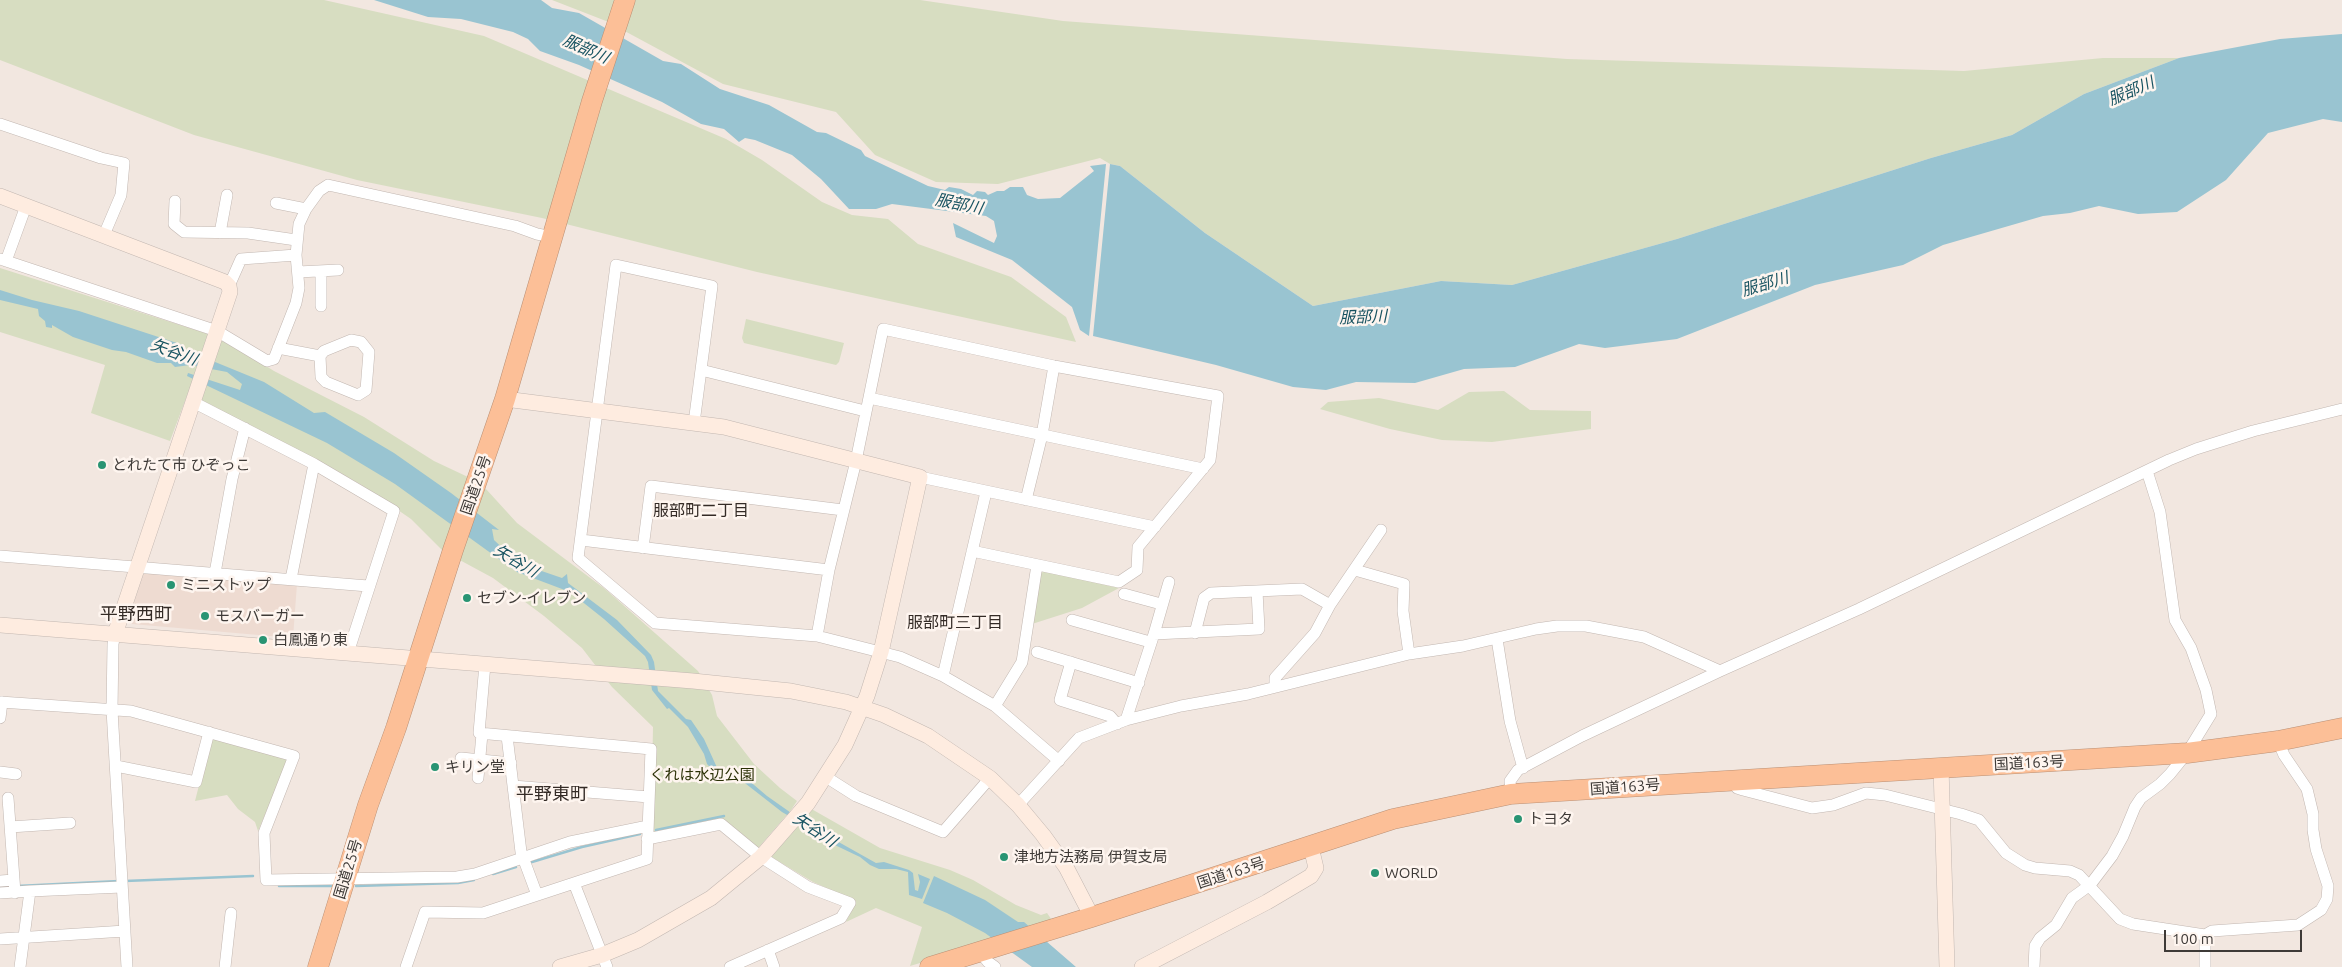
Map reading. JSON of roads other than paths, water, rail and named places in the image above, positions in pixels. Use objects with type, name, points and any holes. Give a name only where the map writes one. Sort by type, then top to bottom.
[{"type":"highway","name":"国道25号","points":[[318,967],[344,878],[505,399],[592,101],[625,0]]},
{"type":"highway","name":"国道163号","points":[[930,967],[1311,847],[1393,819],[1511,794],[1941,767],[2087,761],[2187,753],[2278,741],[2342,728]]},
{"type":"street","points":[[0,124],[101,158],[124,163],[121,195],[104,235]]},
{"type":"street","points":[[26,206],[3,260],[217,331],[267,361],[274,359],[296,303],[299,288],[296,240],[299,224],[306,209],[319,191],[328,186],[515,226],[537,234],[553,234]]},
{"type":"street","points":[[220,233],[226,195]]},
{"type":"street","points":[[0,196],[225,282],[229,286]]},
{"type":"street","points":[[175,201],[174,224],[184,232],[248,233],[296,240]]},
{"type":"street","points":[[276,202],[306,209]]},
{"type":"street","points":[[127,967],[112,710],[112,644],[136,566],[230,292],[229,286],[241,259],[296,255]]},
{"type":"street","points":[[694,423],[712,286],[616,265],[578,558],[655,623],[817,636],[900,657],[943,676],[995,706],[1059,761]]},
{"type":"street","points":[[298,272],[338,270]]},
{"type":"street","points":[[321,271],[321,306]]},
{"type":"street","points":[[817,636],[829,570],[856,461],[883,329],[1054,366],[1218,396],[1210,460],[1138,547],[1137,570],[1119,582],[972,551]]},
{"type":"street","points":[[351,340],[361,342],[369,352],[366,390],[358,394],[326,382],[321,377],[320,356],[324,352],[351,340]]},
{"type":"street","points":[[278,348],[320,356]]},
{"type":"street","points":[[1026,500],[1042,435],[1054,366]]},
{"type":"street","points":[[702,370],[865,411]]},
{"type":"street","points":[[195,395],[245,428],[361,490],[394,511],[368,586],[348,653]]},
{"type":"street","points":[[869,398],[1203,469]]},
{"type":"street","points":[[505,399],[724,427],[920,477],[1155,527]]},
{"type":"street","points":[[1511,794],[1510,781],[1513,774],[1582,736],[1720,670],[1859,608],[2147,471],[2196,449],[2253,431],[2342,408]]},
{"type":"street","points":[[215,573],[232,479],[245,428]]},
{"type":"street","points":[[292,579],[314,464]]},
{"type":"street","points":[[2034,967],[2035,946],[2040,938],[2056,925],[2072,898],[2090,885],[2112,856],[2138,802],[2160,784],[2187,753],[2211,714],[2206,690],[2190,648],[2175,620],[2160,512],[2147,471]]},
{"type":"street","points":[[560,967],[604,961],[660,930],[711,898],[763,854],[801,812],[826,778],[845,745],[862,707],[881,652],[920,477]]},
{"type":"street","points":[[643,548],[651,486],[843,510]]},
{"type":"street","points":[[943,676],[986,492]]},
{"type":"street","points":[[1275,687],[1275,678],[1315,633],[1330,605],[1381,530]]},
{"type":"street","points":[[581,540],[829,570]]},
{"type":"street","points":[[0,556],[368,586]]},
{"type":"street","points":[[995,706],[1022,662],[1038,566]]},
{"type":"street","points":[[1355,570],[1404,584],[1404,611],[1409,654]]},
{"type":"street","points":[[1122,722],[1139,683],[1169,582]]},
{"type":"street","points":[[1194,632],[1204,598],[1211,593],[1302,589],[1330,605]]},
{"type":"street","points":[[1072,620],[1152,638],[1194,632],[1259,629],[1257,591]]},
{"type":"street","points":[[1124,594],[1161,604]]},
{"type":"street","points":[[0,625],[693,681],[791,691],[862,707],[928,736],[990,778],[1018,805],[1066,867],[1092,917]]},
{"type":"street","points":[[1018,805],[1079,738],[1122,722],[1181,706],[1275,687],[1409,654],[1497,639],[1536,629],[1557,626],[1586,626],[1644,638],[1720,670]]},
{"type":"street","points":[[1497,639],[1510,720],[1523,768]]},
{"type":"street","points":[[1037,652],[1139,683]]},
{"type":"street","points":[[1071,662],[1060,700],[1110,716],[1122,722]]},
{"type":"street","points":[[478,778],[482,734],[479,733],[485,664]]},
{"type":"street","points":[[0,718],[1,702],[131,711],[294,756],[264,833],[266,880],[457,877],[474,874],[570,842],[648,826]]},
{"type":"street","points":[[116,766],[196,782],[208,732]]},
{"type":"street","points":[[406,967],[425,912],[483,913],[647,859],[651,748],[482,734]]},
{"type":"street","points":[[508,736],[523,858],[537,895]]},
{"type":"street","points":[[1733,779],[1737,788],[1812,808],[1833,805],[1866,793],[1885,795],[1943,808],[1979,820],[2006,853],[2025,865],[2036,868],[2070,871],[2079,875],[2120,919],[2133,924],[2205,934],[2212,930],[2298,925],[2321,910],[2327,899],[2328,886],[2316,849],[2313,814],[2307,789],[2284,755],[2278,741]]},
{"type":"street","points":[[462,758],[511,762]]},
{"type":"street","points":[[1941,767],[1946,967]]},
{"type":"street","points":[[0,772],[16,774]]},
{"type":"street","points":[[826,778],[856,796],[943,832],[990,778]]},
{"type":"street","points":[[514,786],[649,797]]},
{"type":"street","points":[[8,798],[16,893]]},
{"type":"street","points":[[10,827],[70,823]]},
{"type":"street","points":[[647,839],[721,824],[808,887],[850,902],[841,918],[730,967]]},
{"type":"street","points":[[1142,967],[1267,902],[1311,876],[1316,868],[1311,847]]},
{"type":"street","points":[[0,881],[14,880]]},
{"type":"street","points":[[0,893],[122,883]]},
{"type":"street","points":[[574,883],[604,961]]},
{"type":"street","points":[[20,967],[30,891]]},
{"type":"street","points":[[225,967],[231,912]]},
{"type":"street","points":[[0,939],[125,931]]},
{"type":"street","points":[[2205,934],[2205,967]]},
{"type":"street","points":[[768,950],[774,967]]},
{"type":"street","points":[[982,951],[988,962],[995,967]]},
{"type":"water","name":"服部川","points":[[374,0],[541,0],[552,8],[579,13],[663,61],[681,64],[720,89],[769,105],[817,132],[826,133],[861,150],[865,156],[928,186],[945,190],[949,187],[961,189],[973,195],[977,191],[985,192],[988,195],[997,191],[1004,191],[1010,187],[1023,187],[1027,195],[1038,199],[1060,198],[1094,171],[1090,166],[1106,164],[1089,336],[1080,330],[1072,307],[1012,260],[956,237],[953,223],[994,243],[997,236],[994,221],[986,216],[892,204],[876,209],[849,209],[821,179],[792,155],[755,140],[745,138],[739,142],[724,129],[701,124],[662,102],[579,65],[540,51],[528,39],[513,32],[461,19],[428,17]]},
{"type":"water","name":"服部川","points":[[2342,34],[2342,122],[2323,119],[2268,133],[2226,180],[2177,212],[2138,214],[2099,206],[2070,213],[2043,216],[1943,245],[1903,265],[1815,285],[1677,339],[1605,348],[1579,344],[1515,367],[1464,369],[1415,383],[1356,382],[1326,390],[1293,387],[1216,365],[1093,336],[1110,164],[1120,166],[1205,233],[1313,306],[1441,281],[1512,285],[1677,239],[1931,158],[2012,135],[2084,94],[2179,58],[2280,39]]},
{"type":"water","name":"矢谷川","points":[[0,290],[79,311],[183,345],[189,355],[198,355],[264,382],[314,413],[325,412],[394,453],[499,530],[492,529],[494,540],[513,558],[527,566],[562,578],[567,574],[568,583],[617,620],[651,655],[654,662],[658,691],[686,719],[691,720],[704,739],[719,772],[747,779],[767,796],[831,841],[835,840],[876,863],[884,862],[909,870],[913,873],[915,890],[918,891],[920,882],[918,874],[930,879],[922,899],[909,895],[908,872],[896,869],[879,869],[870,865],[860,857],[818,837],[816,832],[782,812],[741,780],[723,781],[707,764],[704,754],[688,727],[669,708],[667,709],[652,690],[648,662],[645,656],[604,619],[570,592],[517,572],[395,484],[327,443],[187,376],[188,373],[240,390],[242,384],[227,372],[190,365],[175,367],[171,363],[157,363],[73,337],[52,325],[52,328],[46,327],[45,321],[39,316],[38,309],[0,300]]},
{"type":"water","points":[[934,876],[985,900],[1018,922],[1024,922],[1076,967],[1032,967],[985,933],[923,903]]},
{"type":"waterway","points":[[656,830],[724,816]]},
{"type":"waterway","points":[[532,862],[582,847],[640,834]]},
{"type":"waterway","points":[[493,874],[516,867]]},
{"type":"waterway","points":[[125,881],[253,876]]},
{"type":"waterway","points":[[356,886],[458,883],[474,880]]},
{"type":"waterway","points":[[17,886],[119,881]]},
{"type":"waterway","points":[[279,886],[331,886]]},
{"type":"place","name":"とれたて市 ひぞっこ","points":[[102,465]]},
{"type":"place","name":"ミニストップ","points":[[171,585]]},
{"type":"place","name":"セブン-イレブン","points":[[467,598]]},
{"type":"place","name":"モスバーガー","points":[[205,616]]},
{"type":"place","name":"白鳳通り東","points":[[263,640]]},
{"type":"place","name":"キリン堂","points":[[435,767]]},
{"type":"place","name":"トヨタ","points":[[1518,819]]},
{"type":"place","name":"津地方法務局 伊賀支局","points":[[1004,857]]},
{"type":"place","name":"WORLD","points":[[1375,873]]},
{"type":"district","name":"服部町二丁目","points":[[701,511]]},
{"type":"district","name":"平野西町","points":[[136,614]]},
{"type":"district","name":"服部町三丁目","points":[[955,623]]},
{"type":"district","name":"平野東町","points":[[552,794]]},
{"type":"park label","name":"くれは水辺公園","points":[[702,775]]}]
